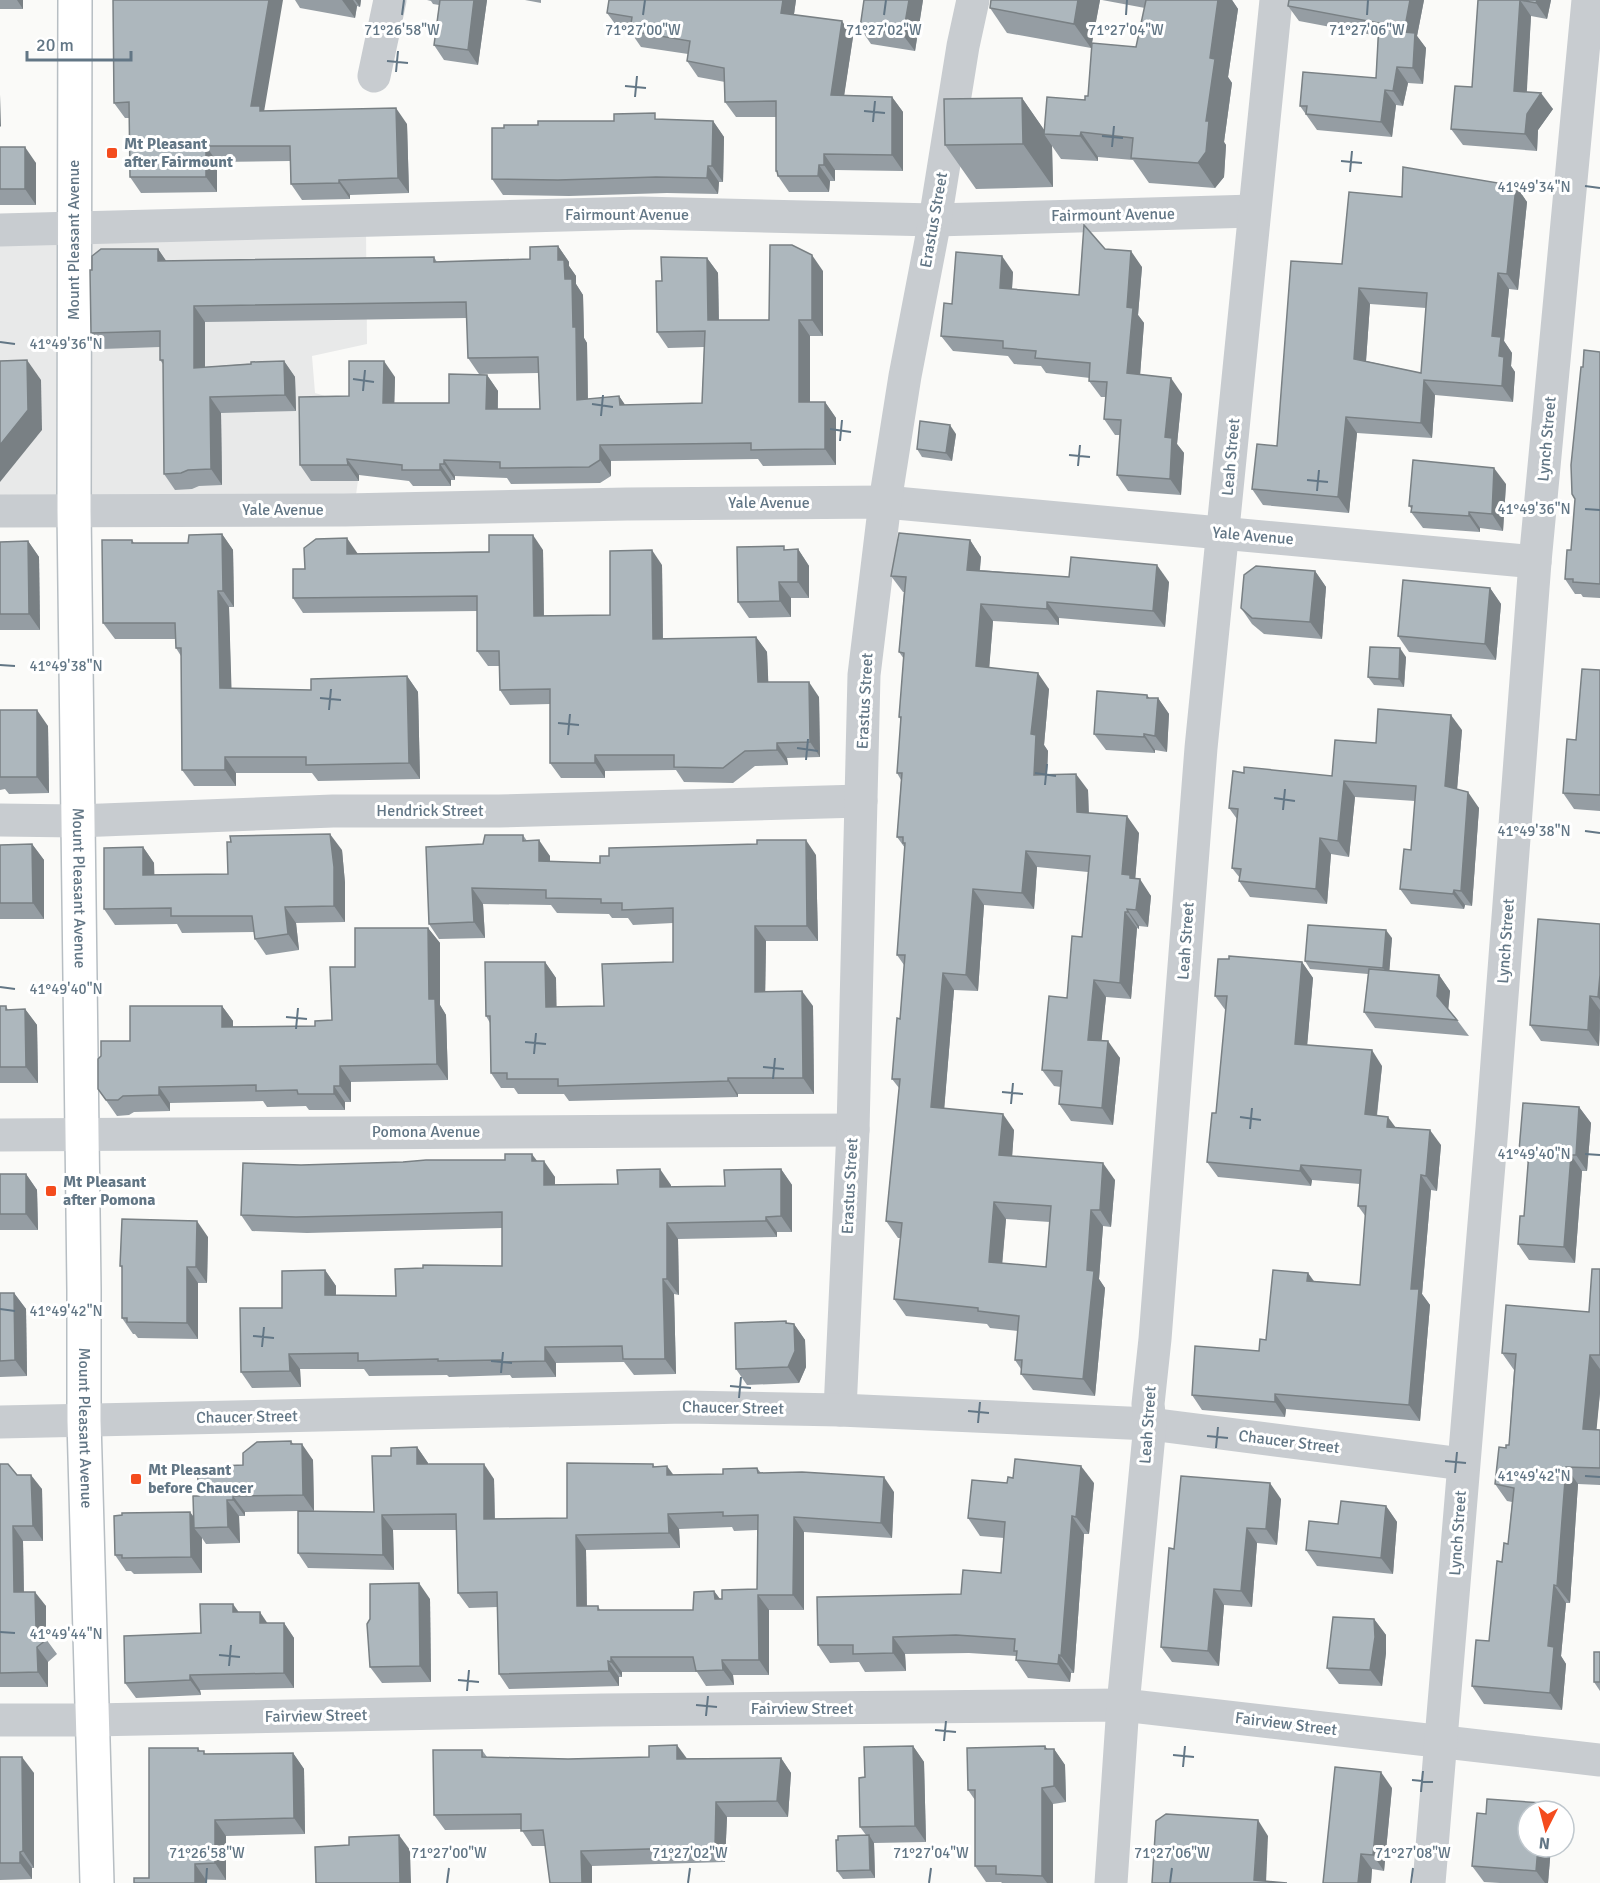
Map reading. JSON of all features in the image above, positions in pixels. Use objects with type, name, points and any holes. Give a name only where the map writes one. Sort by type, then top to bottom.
[{"type":"main road","name":"Mount Pleasant Avenue","points":[[75,0],[74,510],[84,1421],[97,1883]]},
{"type":"street","points":[[374,76],[390,0]]},
{"type":"street","name":"Erastus Street","points":[[840,1410],[853,1130],[864,675],[885,502],[905,376],[973,0]]},
{"type":"street","name":"Leah Street","points":[[1111,1883],[1123,1705],[1150,1424],[1148,1404],[1201,748],[1276,0]]},
{"type":"street","name":"Lynch Street","points":[[1429,1883],[1491,1140],[1535,562],[1588,0]]},
{"type":"street","name":"Fairmount Avenue","points":[[0,230],[641,213],[935,220],[1254,211]]},
{"type":"street","name":"Yale Avenue","points":[[0,511],[345,510],[627,504],[885,502],[1535,562]]},
{"type":"street","name":"Hendrick Street","points":[[0,820],[77,820],[333,812],[499,812],[861,801]]},
{"type":"street","name":"Pomona Avenue","points":[[0,1135],[853,1130]]},
{"type":"street","name":"Chaucer Street","points":[[0,1422],[685,1407],[840,1410],[1150,1424],[1463,1464]]},
{"type":"street","name":"Fairview Street","points":[[0,1720],[603,1710],[1123,1705],[1600,1760]]},
{"type":"shaded area","points":[[366,229],[367,344],[312,356],[315,393],[368,409],[354,509],[0,514],[0,233]]},
{"type":"building","points":[[113,0],[269,0],[251,106],[260,106],[260,111],[396,108],[398,178],[291,184],[290,146],[206,146],[206,177],[130,177],[129,102],[114,103]]},
{"type":"building","points":[[440,0],[474,0],[468,50],[434,45]]},
{"type":"building","points":[[609,0],[783,0],[781,13],[842,21],[831,95],[892,97],[892,155],[824,154],[824,165],[819,165],[818,176],[778,176],[776,171],[776,101],[725,102],[724,68],[687,61],[690,41],[630,31],[632,17],[607,13]]},
{"type":"building","points":[[864,0],[909,0],[903,35],[860,28]]},
{"type":"building","points":[[991,0],[1078,0],[1074,24],[990,8]]},
{"type":"building","points":[[1146,0],[1218,0],[1210,58],[1215,59],[1206,121],[1209,121],[1206,152],[1198,163],[1131,158],[1133,138],[1081,132],[1080,136],[1044,134],[1047,97],[1085,100],[1085,96],[1088,96],[1092,43],[1136,47]]},
{"type":"building","points":[[1289,0],[1410,0],[1404,32],[1415,33],[1413,68],[1397,67],[1393,91],[1385,90],[1381,122],[1306,114],[1307,106],[1300,106],[1303,72],[1376,78],[1379,23],[1288,6]]},
{"type":"building","points":[[1478,0],[1520,0],[1514,91],[1541,93],[1527,114],[1525,134],[1451,129],[1455,86],[1472,87]]},
{"type":"building","points":[[1520,0],[1537,0],[1536,3]]},
{"type":"building","points":[[1022,98],[1023,144],[945,145],[944,99]]},
{"type":"building","points":[[655,113],[655,119],[713,121],[712,166],[708,166],[707,178],[492,179],[492,128],[504,128],[504,125],[538,125],[538,121],[614,121],[614,114]]},
{"type":"building","points":[[0,147],[25,147],[25,189],[0,189]]},
{"type":"building","points":[[1403,167],[1516,186],[1507,274],[1498,273],[1492,336],[1501,337],[1499,356],[1504,357],[1502,386],[1424,380],[1421,423],[1346,417],[1338,497],[1252,489],[1257,444],[1277,446],[1291,261],[1342,264],[1349,192],[1402,197]],"holes":[[[1359,288],[1427,293],[1421,373],[1354,359]]]},
{"type":"building","points":[[1084,225],[1105,249],[1131,251],[1127,307],[1133,308],[1127,373],[1171,378],[1165,437],[1172,438],[1170,479],[1117,475],[1121,420],[1104,419],[1107,382],[1089,381],[1090,363],[1035,358],[1036,351],[1003,348],[1003,341],[941,336],[944,303],[952,304],[956,252],[1002,256],[1000,288],[1079,295]]},
{"type":"building","points":[[770,245],[792,245],[812,255],[812,320],[799,320],[799,402],[825,402],[825,449],[751,450],[751,443],[600,445],[600,460],[589,467],[500,468],[500,462],[444,460],[444,464],[440,464],[440,470],[402,470],[402,465],[347,459],[348,465],[300,465],[299,397],[349,396],[349,361],[384,361],[383,403],[449,403],[449,374],[487,375],[486,409],[540,409],[538,357],[468,358],[466,302],[194,306],[194,368],[284,361],[285,395],[210,397],[211,469],[164,474],[163,360],[160,360],[160,331],[91,333],[90,270],[92,270],[92,256],[101,249],[158,249],[158,261],[434,257],[434,262],[530,259],[530,247],[558,246],[558,260],[564,260],[565,279],[572,279],[573,327],[576,327],[577,400],[619,396],[620,405],[702,403],[705,331],[657,332],[656,281],[662,281],[661,257],[707,258],[708,320],[769,320]]},
{"type":"building","points":[[1584,350],[1600,352],[1600,584],[1573,582],[1573,579],[1565,579],[1567,550],[1571,550],[1575,499],[1572,494],[1571,465]]},
{"type":"building","points":[[27,360],[28,410],[0,445],[0,361]]},
{"type":"building","points":[[920,421],[950,425],[946,453],[917,449]]},
{"type":"building","points":[[1413,460],[1494,468],[1492,514],[1469,512],[1469,516],[1411,512],[1412,506],[1409,506]]},
{"type":"building","points":[[899,533],[970,540],[967,570],[1069,577],[1071,557],[1157,565],[1153,611],[1047,602],[1047,609],[981,604],[976,666],[1038,673],[1031,734],[1036,735],[1034,775],[1076,774],[1077,812],[1127,816],[1122,874],[1140,879],[1136,910],[1127,909],[1128,912],[1125,912],[1120,983],[1094,980],[1088,1040],[1108,1041],[1102,1108],[1059,1104],[1062,1071],[1042,1070],[1049,996],[1067,998],[1072,936],[1082,937],[1090,856],[1026,851],[1022,893],[973,889],[966,975],[943,973],[931,1107],[1003,1114],[999,1155],[1103,1163],[1100,1210],[1091,1210],[1087,1270],[1094,1271],[1083,1379],[1021,1374],[1022,1360],[1015,1360],[1019,1316],[978,1311],[978,1308],[894,1299],[902,1223],[886,1221],[900,1079],[892,1079],[905,955],[897,955],[905,843],[903,843],[903,837],[897,837],[902,773],[897,773],[904,653],[899,652],[906,577],[891,576]],"holes":[[[994,1202],[1051,1206],[1046,1267],[989,1262]]]},
{"type":"building","points":[[222,534],[223,591],[218,591],[220,688],[311,690],[311,679],[407,676],[409,763],[306,765],[306,757],[225,757],[225,770],[182,770],[181,648],[176,648],[175,623],[103,623],[102,540],[132,540],[132,543],[188,543],[189,535]]},
{"type":"building","points":[[489,535],[533,535],[534,616],[610,615],[610,551],[652,550],[653,639],[756,637],[758,682],[809,682],[810,742],[777,743],[777,750],[745,751],[723,768],[674,767],[674,755],[595,755],[595,763],[550,763],[550,689],[500,690],[499,651],[477,651],[477,596],[293,598],[293,569],[305,569],[304,548],[316,539],[347,538],[347,554],[489,552]]},
{"type":"building","points":[[28,541],[29,614],[0,614],[0,542]]},
{"type":"building","points":[[784,546],[784,550],[798,549],[798,582],[779,582],[780,601],[738,602],[737,547]]},
{"type":"building","points":[[1256,566],[1315,571],[1310,622],[1252,618],[1241,608],[1244,575]]},
{"type":"building","points":[[1403,580],[1490,588],[1485,644],[1398,636]]},
{"type":"building","points":[[1370,647],[1400,648],[1399,679],[1368,677]]},
{"type":"building","points":[[1582,669],[1600,670],[1600,795],[1563,793],[1567,739],[1576,740]]},
{"type":"building","points":[[1097,691],[1158,698],[1155,736],[1094,734]]},
{"type":"building","points":[[1378,709],[1451,715],[1445,786],[1468,792],[1461,891],[1454,890],[1453,894],[1400,889],[1404,849],[1411,850],[1416,786],[1344,781],[1338,841],[1320,838],[1316,889],[1239,881],[1241,869],[1232,868],[1238,809],[1229,808],[1233,771],[1244,773],[1244,767],[1332,776],[1335,740],[1376,743]]},
{"type":"building","points":[[0,710],[37,710],[37,777],[0,777]]},
{"type":"building","points":[[330,834],[334,867],[334,906],[285,907],[288,934],[255,939],[252,916],[171,916],[171,908],[104,909],[104,848],[143,847],[143,875],[228,874],[227,842],[231,842],[230,836]]},
{"type":"building","points":[[485,835],[523,835],[523,841],[539,840],[539,861],[600,863],[600,856],[609,856],[609,848],[757,844],[757,840],[806,840],[807,926],[755,926],[755,992],[802,991],[803,1078],[728,1078],[728,1081],[558,1086],[558,1079],[507,1079],[507,1073],[491,1073],[490,1016],[486,1016],[485,962],[545,962],[546,1007],[604,1006],[602,964],[673,962],[673,908],[622,910],[622,903],[601,903],[601,899],[546,898],[546,890],[472,888],[474,922],[429,924],[426,847],[483,844]]},
{"type":"building","points":[[32,844],[33,903],[0,903],[0,845]]},
{"type":"building","points":[[1538,919],[1600,924],[1598,997],[1590,996],[1588,1030],[1530,1025]]},
{"type":"building","points":[[1308,925],[1386,930],[1383,968],[1305,961]]},
{"type":"building","points":[[355,928],[428,928],[429,999],[435,999],[437,1064],[340,1066],[340,1086],[334,1086],[334,1094],[298,1094],[297,1090],[256,1091],[256,1085],[159,1087],[159,1095],[123,1096],[118,1100],[106,1100],[98,1089],[98,1059],[101,1056],[101,1041],[130,1041],[130,1006],[222,1006],[222,1027],[315,1026],[315,1021],[332,1020],[330,967],[355,967]]},
{"type":"building","points":[[1229,956],[1302,962],[1295,1044],[1372,1050],[1365,1114],[1388,1117],[1387,1127],[1430,1130],[1426,1176],[1421,1175],[1411,1289],[1419,1289],[1409,1405],[1275,1394],[1275,1402],[1192,1395],[1195,1346],[1259,1351],[1260,1339],[1266,1340],[1273,1270],[1308,1273],[1307,1281],[1360,1285],[1366,1206],[1358,1206],[1361,1170],[1301,1165],[1300,1171],[1207,1162],[1212,1113],[1216,1113],[1227,996],[1215,996],[1218,959],[1229,959]]},
{"type":"building","points":[[1369,969],[1439,975],[1437,996],[1457,1020],[1364,1012]]},
{"type":"building","points":[[0,1006],[6,1006],[6,1010],[25,1009],[26,1067],[0,1067]]},
{"type":"building","points":[[1523,1103],[1579,1107],[1576,1155],[1571,1155],[1564,1247],[1518,1244],[1520,1216],[1524,1216],[1529,1152],[1519,1151]]},
{"type":"building","points":[[505,1154],[532,1154],[532,1161],[544,1161],[544,1185],[618,1184],[617,1170],[660,1169],[660,1187],[725,1186],[724,1170],[781,1169],[781,1216],[766,1217],[766,1221],[667,1223],[667,1279],[663,1279],[665,1359],[623,1359],[622,1346],[545,1347],[545,1361],[438,1361],[438,1359],[358,1361],[358,1353],[289,1354],[290,1371],[241,1372],[240,1308],[282,1308],[282,1271],[325,1270],[325,1295],[396,1296],[395,1269],[423,1268],[423,1265],[502,1266],[502,1212],[296,1217],[241,1215],[243,1163],[301,1165],[426,1160],[505,1160]]},
{"type":"building","points":[[0,1174],[26,1174],[26,1214],[0,1214]]},
{"type":"building","points":[[122,1219],[197,1221],[196,1267],[187,1267],[187,1323],[127,1322],[127,1318],[122,1318],[122,1266],[120,1266]]},
{"type":"building","points":[[1592,1269],[1600,1269],[1600,1355],[1590,1355],[1583,1429],[1600,1430],[1600,1468],[1566,1467],[1557,1586],[1554,1585],[1548,1646],[1554,1647],[1550,1693],[1472,1686],[1476,1640],[1489,1641],[1497,1561],[1502,1562],[1504,1543],[1508,1544],[1514,1488],[1495,1484],[1499,1447],[1506,1448],[1506,1445],[1509,1445],[1516,1354],[1502,1353],[1506,1305],[1589,1312]]},
{"type":"building","points":[[0,1293],[14,1293],[15,1360],[0,1361]]},
{"type":"building","points":[[786,1321],[786,1323],[794,1324],[795,1351],[788,1367],[736,1369],[735,1323]]},
{"type":"building","points":[[291,1441],[291,1444],[302,1444],[303,1495],[233,1496],[233,1500],[227,1500],[228,1527],[194,1528],[193,1496],[199,1496],[197,1467],[243,1465],[243,1453],[257,1442]]},
{"type":"building","points":[[417,1447],[417,1464],[484,1464],[484,1519],[567,1518],[567,1463],[653,1464],[653,1467],[667,1466],[667,1475],[723,1474],[723,1469],[757,1468],[758,1473],[802,1472],[884,1477],[881,1523],[794,1517],[793,1595],[758,1595],[759,1660],[722,1660],[723,1670],[696,1671],[693,1657],[611,1657],[611,1662],[608,1661],[609,1671],[499,1674],[497,1592],[458,1593],[456,1514],[382,1515],[383,1555],[298,1553],[298,1511],[374,1512],[372,1456],[391,1456],[391,1448]],"holes":[[[723,1512],[723,1516],[758,1515],[757,1589],[722,1590],[722,1599],[715,1599],[714,1591],[694,1592],[693,1610],[598,1610],[598,1606],[577,1606],[576,1535],[669,1533],[668,1514]]]},
{"type":"building","points":[[1015,1459],[1081,1466],[1076,1517],[1072,1516],[1061,1656],[1059,1655],[1058,1664],[1016,1660],[1015,1639],[956,1635],[893,1637],[893,1653],[853,1654],[853,1645],[818,1645],[817,1597],[961,1594],[963,1570],[1001,1573],[1005,1522],[968,1518],[972,1480],[1007,1483],[1008,1477],[1013,1478]]},
{"type":"building","points":[[0,1464],[8,1464],[17,1475],[31,1475],[33,1526],[13,1526],[14,1592],[35,1592],[36,1628],[46,1640],[37,1647],[38,1672],[0,1673]]},
{"type":"building","points":[[1181,1476],[1270,1483],[1266,1529],[1247,1528],[1241,1591],[1214,1589],[1208,1651],[1161,1647],[1169,1548],[1174,1549]]},
{"type":"building","points":[[1341,1501],[1386,1506],[1381,1558],[1306,1550],[1309,1521],[1338,1524]]},
{"type":"building","points":[[190,1512],[191,1557],[122,1558],[122,1555],[115,1555],[114,1516],[122,1515],[122,1513]]},
{"type":"building","points":[[419,1583],[420,1666],[370,1667],[367,1624],[370,1619],[370,1584]]},
{"type":"building","points":[[200,1604],[233,1604],[233,1612],[260,1612],[260,1623],[284,1623],[284,1673],[190,1675],[190,1680],[125,1683],[124,1636],[201,1633]]},
{"type":"building","points":[[1333,1617],[1374,1619],[1375,1637],[1370,1670],[1327,1668]]},
{"type":"building","points":[[1594,1652],[1600,1652],[1600,1682],[1594,1682]]},
{"type":"building","points":[[677,1745],[677,1759],[781,1758],[777,1801],[716,1802],[715,1847],[581,1851],[582,1883],[550,1883],[543,1830],[521,1831],[521,1814],[434,1815],[433,1750],[482,1750],[482,1757],[568,1759],[649,1757],[649,1746]]},
{"type":"building","points":[[913,1746],[915,1826],[860,1827],[859,1778],[865,1777],[864,1747]]},
{"type":"building","points":[[1045,1746],[1045,1749],[1054,1749],[1054,1786],[1042,1788],[1042,1876],[996,1874],[996,1866],[975,1866],[975,1790],[968,1790],[967,1748]]},
{"type":"building","points":[[149,1748],[198,1748],[198,1751],[204,1751],[204,1754],[293,1753],[294,1818],[215,1820],[215,1863],[195,1864],[195,1883],[134,1883],[134,1878],[149,1878]]},
{"type":"building","points":[[0,1757],[22,1757],[23,1851],[20,1852],[20,1863],[0,1863]]},
{"type":"building","points":[[1335,1767],[1381,1772],[1373,1855],[1361,1854],[1358,1883],[1323,1883]]},
{"type":"building","points":[[1487,1799],[1516,1801],[1516,1859],[1537,1859],[1536,1871],[1472,1866],[1477,1813],[1486,1814]]},
{"type":"building","points":[[1166,1814],[1258,1820],[1254,1880],[1287,1883],[1152,1883],[1156,1821]]},
{"type":"building","points":[[399,1835],[400,1883],[316,1883],[315,1847],[349,1845],[349,1837]]},
{"type":"building","points":[[869,1835],[870,1870],[837,1871],[836,1840],[838,1836]]},
{"type":"place","name":"Mt Pleasant after Fairmount","points":[[112,153]]},
{"type":"place","name":"Mt Pleasant after Pomona","points":[[51,1191]]},
{"type":"place","name":"Mt Pleasant before Chaucer","points":[[136,1479]]}]
